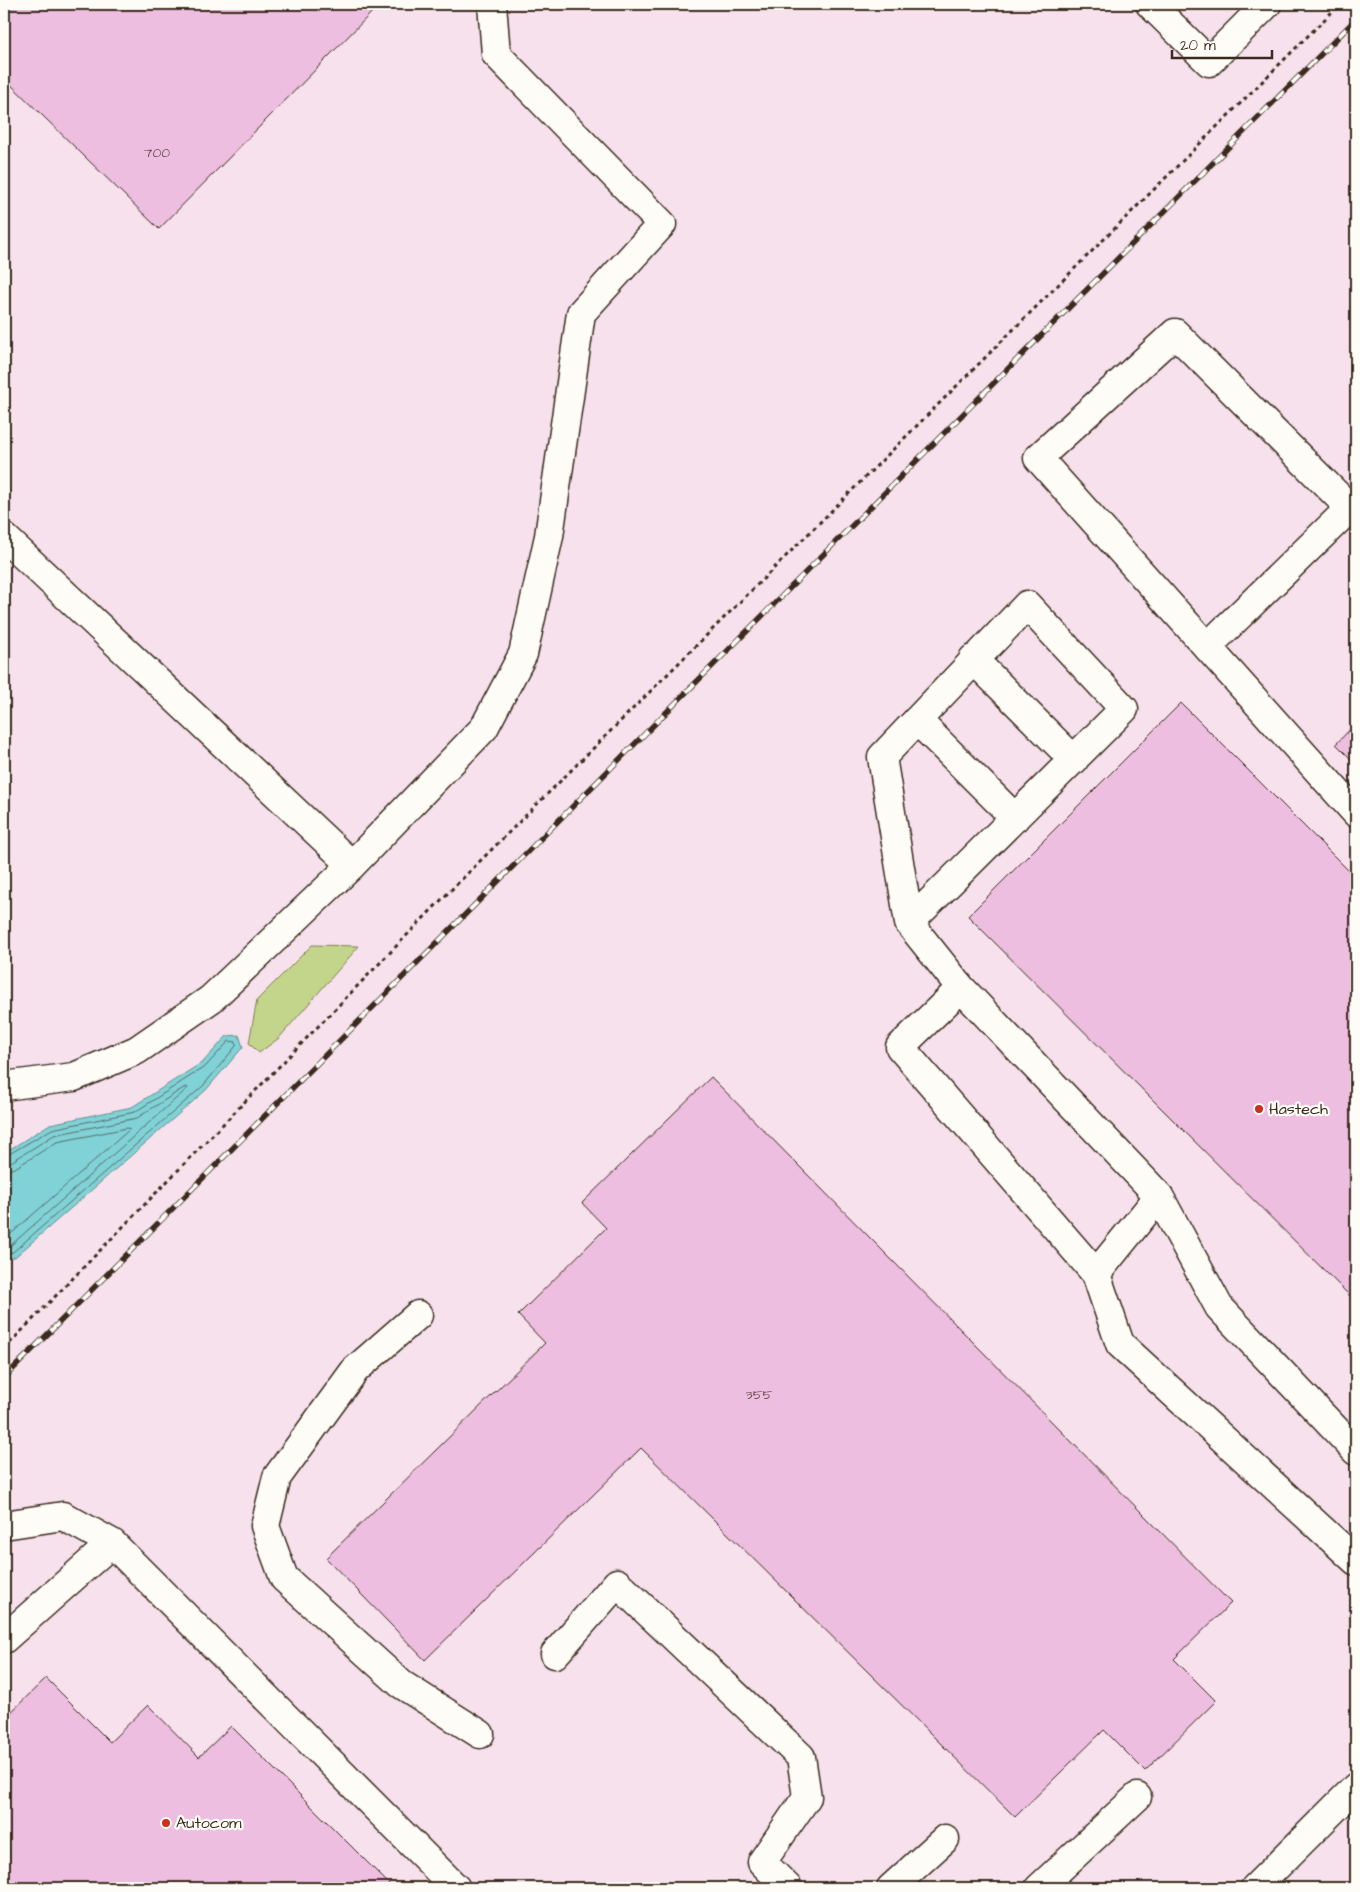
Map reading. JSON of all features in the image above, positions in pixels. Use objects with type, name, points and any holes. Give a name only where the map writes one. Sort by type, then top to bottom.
[{"type":"street","points":[[4,1086],[74,1077],[137,1050],[211,999],[352,865],[484,728],[523,654],[549,536],[581,313],[662,224],[496,54],[492,4]]},
{"type":"street","points":[[1150,4],[1209,62],[1267,4]]},
{"type":"street","points":[[1207,647],[1350,508],[1175,334],[1038,458],[1207,647],[1356,813]]},
{"type":"street","points":[[4,537],[352,865]]},
{"type":"street","points":[[909,923],[1124,709],[1027,605],[973,659],[882,757],[909,923],[961,988],[1159,1196],[1219,1307],[1356,1451]]},
{"type":"street","points":[[973,659],[1074,760]]},
{"type":"street","points":[[917,720],[1015,818]]},
{"type":"street","points":[[961,988],[900,1046],[1096,1274],[1120,1344],[1356,1561]]},
{"type":"street","points":[[1096,1274],[1159,1196]]},
{"type":"street","points":[[418,1315],[355,1370],[277,1477],[265,1526],[284,1578],[401,1684],[480,1734]]},
{"type":"street","points":[[4,1524],[63,1516],[112,1543],[456,1888]]},
{"type":"street","points":[[4,1639],[112,1543]]},
{"type":"street","points":[[555,1654],[617,1583],[801,1757],[807,1797],[762,1862],[788,1888]]},
{"type":"street","points":[[1255,1888],[1356,1786]]},
{"type":"street","points":[[1039,1888],[1137,1797]]},
{"type":"street","points":[[891,1888],[945,1839]]},
{"type":"path","points":[[4,1349],[448,893],[1340,4]]},
{"type":"shaded area","points":[[4,4],[1356,4],[1356,1888],[4,1888]]},
{"type":"green space","points":[[312,945],[359,946],[279,1038],[259,1053],[249,1043],[257,1000]]},
{"type":"water","points":[[239,1035],[243,1047],[206,1090],[15,1257],[4,1259],[4,1153],[50,1124],[132,1107],[203,1062],[227,1036]]},
{"type":"building","points":[[4,4],[380,4],[159,229],[4,78]]},
{"type":"building","name":"Hastech","points":[[1181,703],[1356,878],[1356,1302],[968,916]]},
{"type":"building","points":[[1356,723],[1356,764],[1336,744]]},
{"type":"building","points":[[711,1077],[1231,1603],[1174,1659],[1216,1701],[1145,1771],[1104,1730],[1015,1817],[641,1448],[425,1660],[326,1558],[545,1343],[518,1315],[606,1228],[582,1203]]},
{"type":"building","name":"Autocom","points":[[46,1678],[110,1742],[148,1705],[199,1757],[231,1726],[393,1888],[4,1888],[4,1719]]},
{"type":"railway","points":[[4,1378],[1356,19]]},
{"type":"place","name":"Hastech","points":[[1259,1109]]},
{"type":"place","name":"Autocom","points":[[166,1823]]}]
